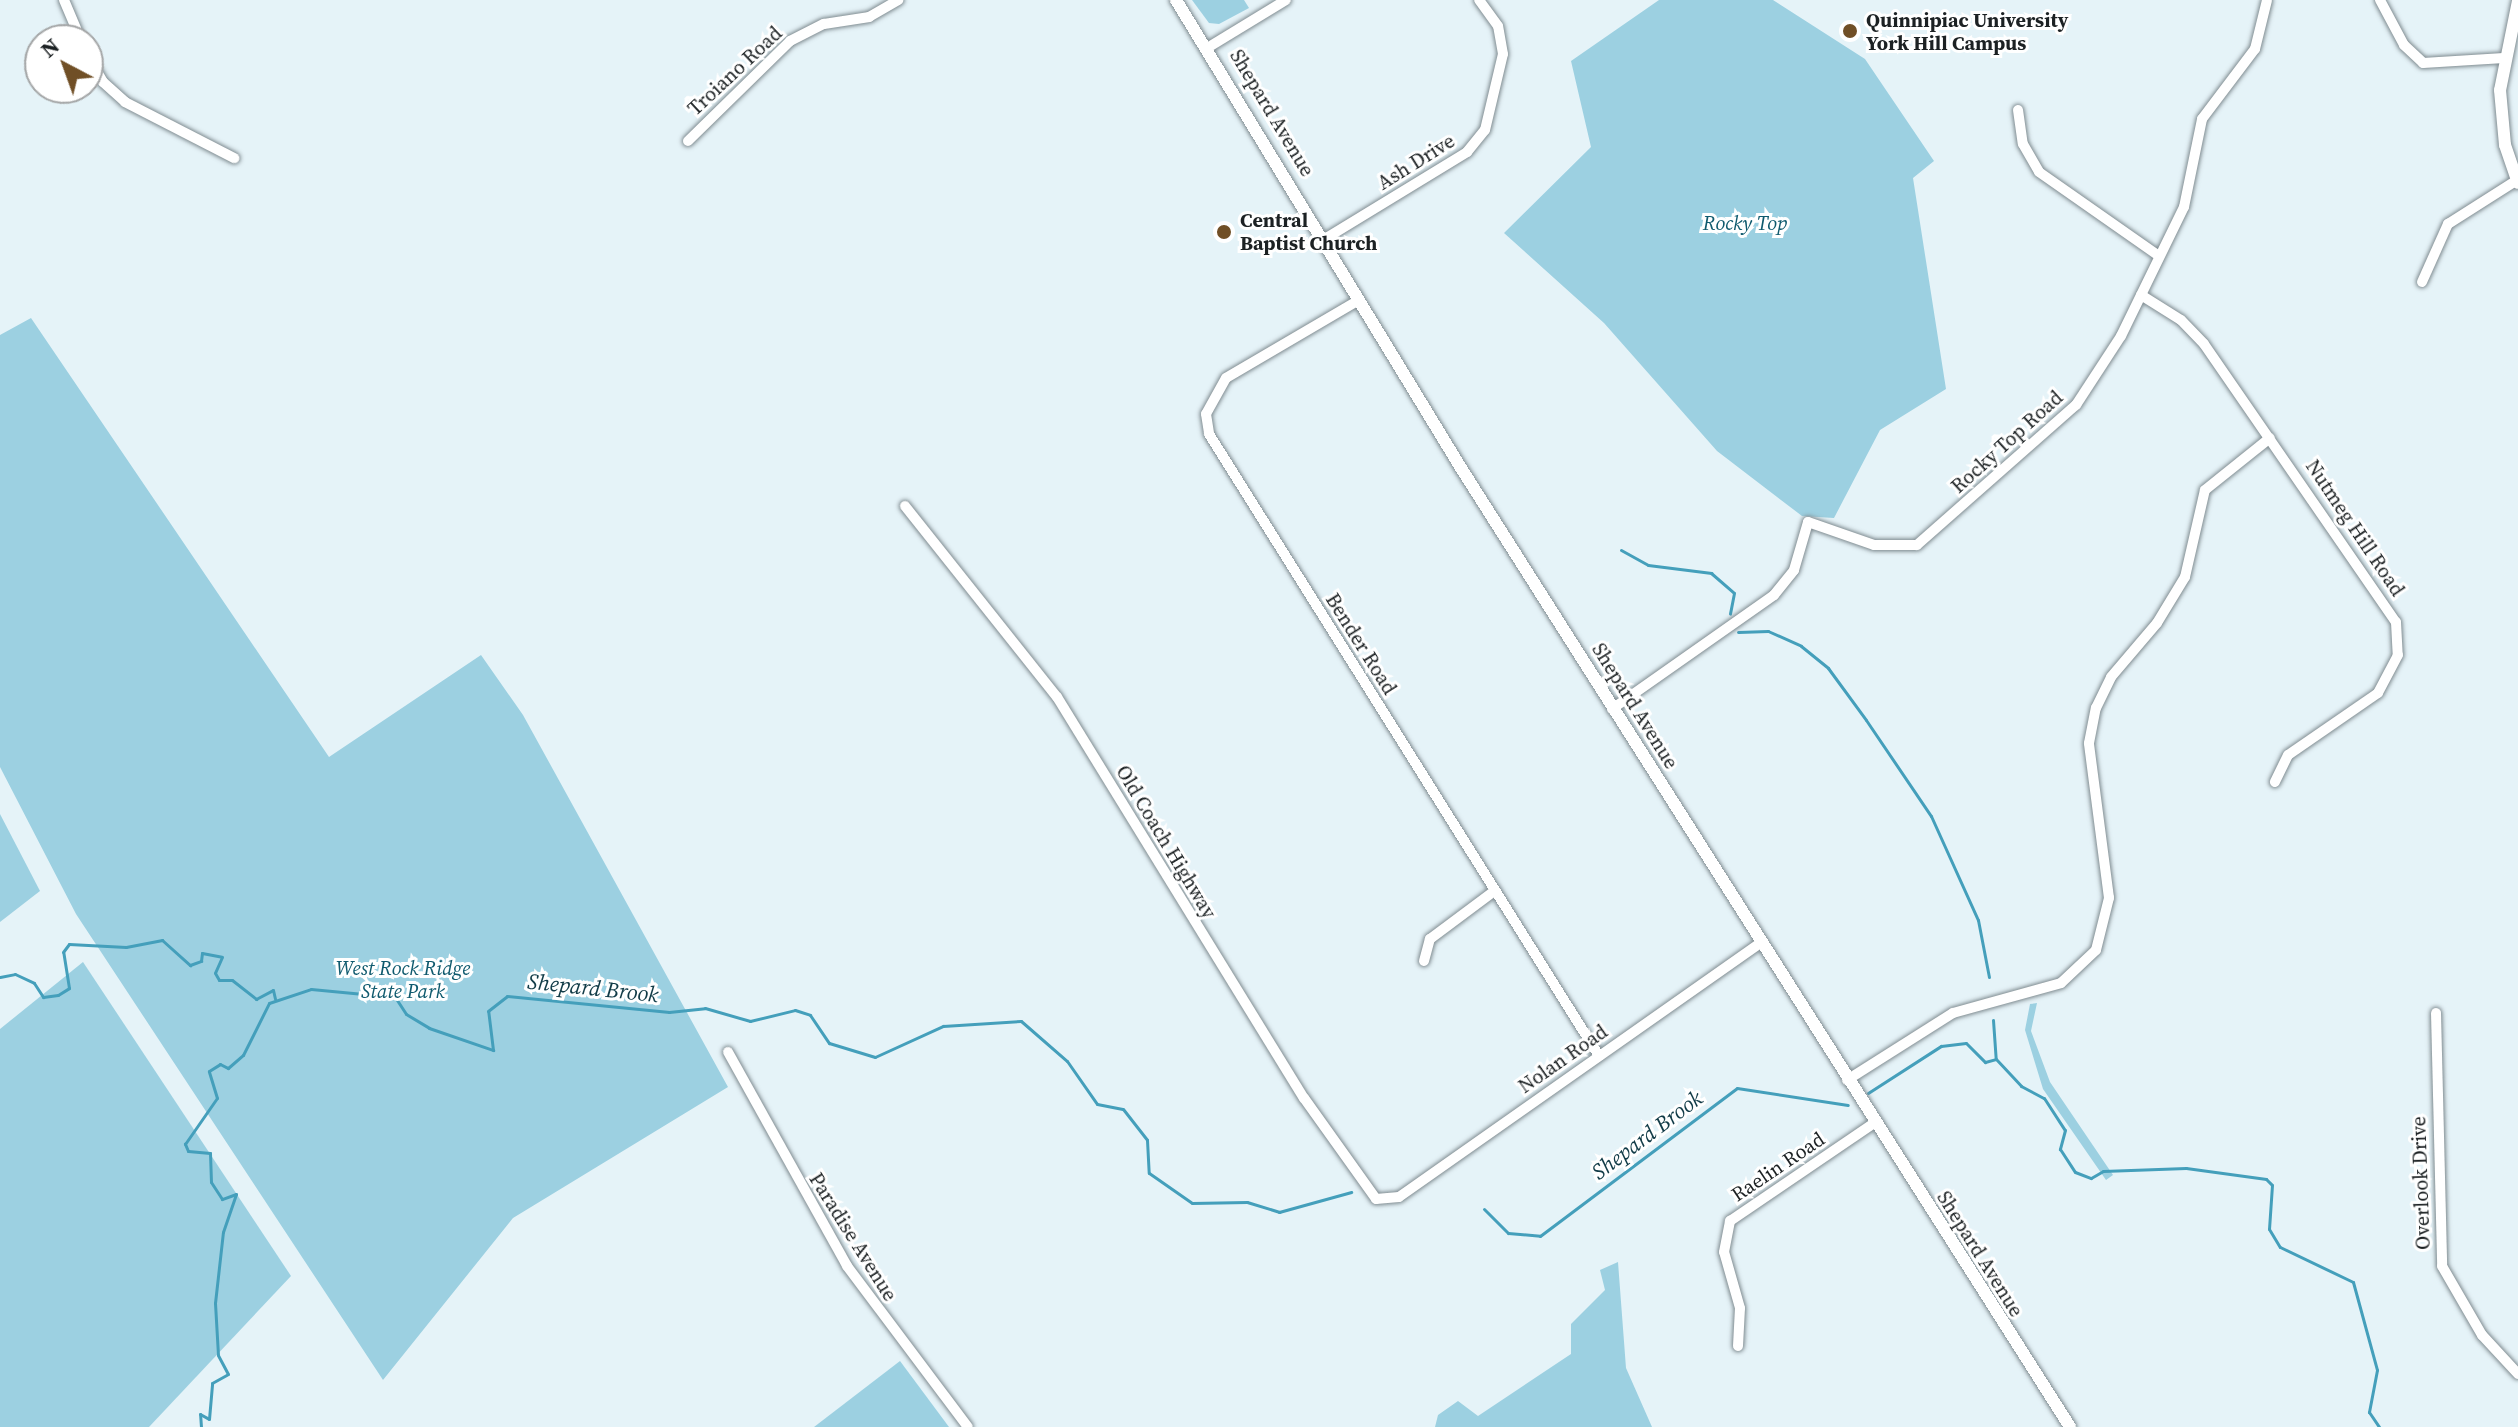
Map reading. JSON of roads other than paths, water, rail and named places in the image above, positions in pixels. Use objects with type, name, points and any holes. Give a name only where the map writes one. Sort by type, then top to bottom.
[{"type":"main road","name":"Shepard Avenue","points":[[1176,0],[1209,47],[1359,300],[1612,709],[2070,1427]]},
{"type":"main road","points":[[2517,182],[2502,128],[2504,58],[2518,1]]},
{"type":"street","points":[[64,0],[74,24]]},
{"type":"street","name":"Troiano Road","points":[[688,141],[790,41],[824,24],[869,17],[898,0]]},
{"type":"street","points":[[1209,47],[1286,0]]},
{"type":"street","name":"Ash Drive","points":[[1323,240],[1467,152],[1485,130],[1503,54],[1498,26],[1479,0]]},
{"type":"street","name":"Rocky Top Road","points":[[1612,709],[1774,595],[1794,570],[1808,522],[1874,545],[1908,546],[1931,536],[2076,405],[2141,295],[2156,254],[2184,207],[2202,119],[2255,49],[2267,0]]},
{"type":"street","points":[[2380,0],[2404,45],[2423,63],[2504,58]]},
{"type":"street","points":[[104,83],[125,102],[234,158]]},
{"type":"street","points":[[2018,110],[2023,144],[2039,172],[2156,254]]},
{"type":"street","points":[[2422,282],[2448,224],[2517,182]]},
{"type":"street","name":"Nutmeg Hill Road","points":[[2141,295],[2194,332],[2385,600],[2399,641],[2393,673],[2378,693],[2288,755],[2275,782]]},
{"type":"street","name":"Bender Road","points":[[1359,300],[1226,378],[1206,414],[1209,434],[1493,892],[1599,1056]]},
{"type":"street","points":[[1847,1080],[1953,1013],[2061,983],[2096,950],[2109,898],[2089,743],[2096,708],[2111,677],[2157,623],[2185,577],[2205,490],[2270,438]]},
{"type":"street","name":"Old Coach Highway","points":[[905,506],[1057,697],[1304,1098],[1366,1187],[1386,1202]]},
{"type":"street","points":[[1424,961],[1430,939],[1493,892]]},
{"type":"street","name":"Nolan Road","points":[[1386,1202],[1760,943]]},
{"type":"street","name":"Overlook Drive","points":[[2436,1013],[2442,1266],[2482,1335],[2518,1374]]},
{"type":"street","name":"Paradise Avenue","points":[[728,1052],[847,1266],[968,1427]]},
{"type":"street","name":"Raelin Road","points":[[1738,1346],[1740,1308],[1724,1252],[1730,1221],[1874,1123]]},
{"type":"waterway","points":[[1621,550],[1648,565],[1711,573],[1734,593],[1730,614]]},
{"type":"waterway","points":[[1738,632],[1768,631],[1801,646],[1828,668],[1866,720],[1931,816],[1978,920],[1989,977]]},
{"type":"waterway","points":[[0,977],[15,974],[34,983],[43,997],[58,995],[69,988],[63,952],[69,944],[126,947],[162,940],[190,965],[201,961],[202,953],[222,957],[215,973],[219,980],[232,980],[256,999],[273,990],[275,999]]},
{"type":"waterway","name":"Shepard Brook","points":[[201,1427],[200,1414],[209,1419],[212,1383],[228,1374],[218,1355],[215,1303],[223,1232],[236,1194],[222,1199],[211,1182],[210,1153],[188,1151],[185,1144],[217,1098],[209,1071],[220,1064],[228,1068],[243,1055],[269,1003],[311,989],[395,997],[406,1014],[429,1028],[493,1050],[488,1011],[507,996],[669,1012],[705,1008],[750,1021],[795,1010],[810,1015],[829,1043],[875,1057],[943,1026],[1021,1021],[1067,1061],[1097,1104],[1123,1109],[1147,1140],[1149,1173],[1192,1203],[1247,1202],[1279,1212],[1351,1192]]},
{"type":"waterway","points":[[1993,1020],[1996,1059]]},
{"type":"waterway","name":"Shepard Brook","points":[[1868,1093],[1941,1046],[1966,1043],[1985,1062],[1996,1059],[2021,1086],[2044,1098],[2065,1130],[2060,1149],[2075,1172],[2091,1178],[2103,1171],[2186,1168],[2266,1179],[2272,1185],[2269,1229],[2280,1247],[2353,1282],[2377,1370],[2369,1412],[2379,1427]]},
{"type":"waterway","name":"Shepard Brook","points":[[1484,1209],[1508,1233],[1540,1236],[1737,1088],[1848,1105]]},
{"type":"place","name":"Quinnipiac University York Hill Campus","points":[[1850,31]]},
{"type":"place","name":"Central Baptist Church","points":[[1224,232]]},
{"type":"park label","name":"Rocky Top","points":[[1745,223]]},
{"type":"park label","name":"West Rock Ridge State Park","points":[[403,980]]}]
